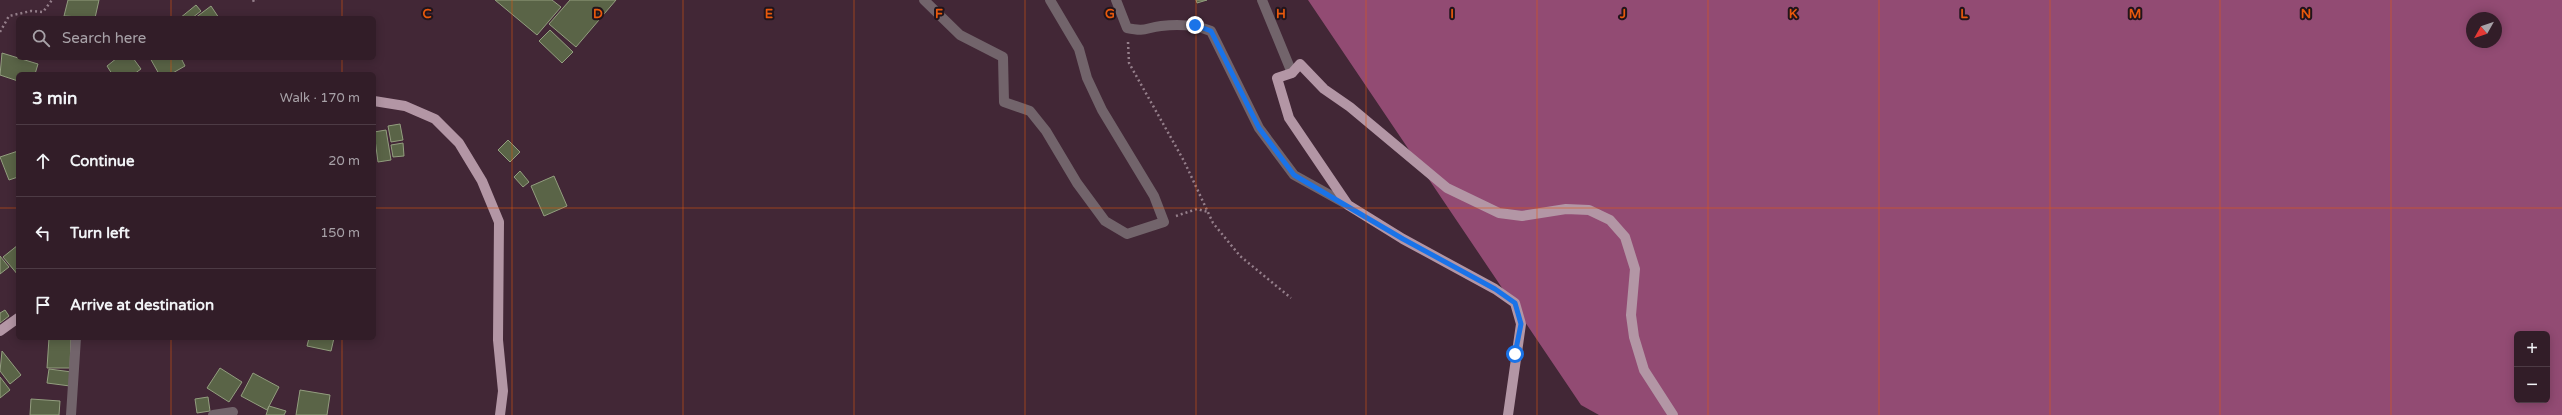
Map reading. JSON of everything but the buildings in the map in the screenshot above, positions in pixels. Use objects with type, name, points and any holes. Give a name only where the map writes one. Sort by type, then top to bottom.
[{"type":"main road","points":[[1508,415],[1521,324],[1515,303],[1495,289],[1403,239],[1348,205],[1289,118],[1277,78],[1292,73],[1300,64],[1324,89],[1350,107],[1448,188],[1499,213],[1522,216],[1566,209],[1589,210],[1610,220],[1625,237],[1635,270],[1631,315],[1634,337],[1644,370],[1673,415]]},
{"type":"main road","points":[[376,101],[405,106],[435,119],[459,143],[482,181],[498,222],[498,340],[503,391],[500,415]]},
{"type":"main road","points":[[0,331],[16,319]]},
{"type":"street","points":[[924,0],[960,35],[1003,57],[1004,102],[1030,111],[1046,130],[1077,183],[1105,221],[1127,234],[1164,222],[1154,196],[1102,110],[1087,78],[1079,49],[1050,0]]},
{"type":"street","points":[[1116,0],[1127,28],[1143,31],[1161,26],[1195,25],[1211,31],[1259,128],[1294,175],[1348,205]]},
{"type":"street","points":[[1262,0],[1292,73]]},
{"type":"street","points":[[71,415],[76,340]]},
{"type":"street","points":[[213,415],[233,412]]},
{"type":"path","points":[[0,32],[9,16],[31,11],[43,12],[52,0]]},
{"type":"path","points":[[253,0],[254,2],[256,0]]},
{"type":"path","points":[[1127,28],[1129,63],[1184,161],[1213,223],[1240,256],[1291,298]]},
{"type":"path","points":[[1164,222],[1197,209],[1208,212]]},
{"type":"shaded area","points":[[1308,0],[2562,0],[2562,415],[1599,415],[1581,405]]},
{"type":"route","points":[[1195,25],[1211,31],[1259,128],[1294,175],[1348,205],[1403,239],[1495,289],[1515,303],[1521,324],[1515,354]]}]
